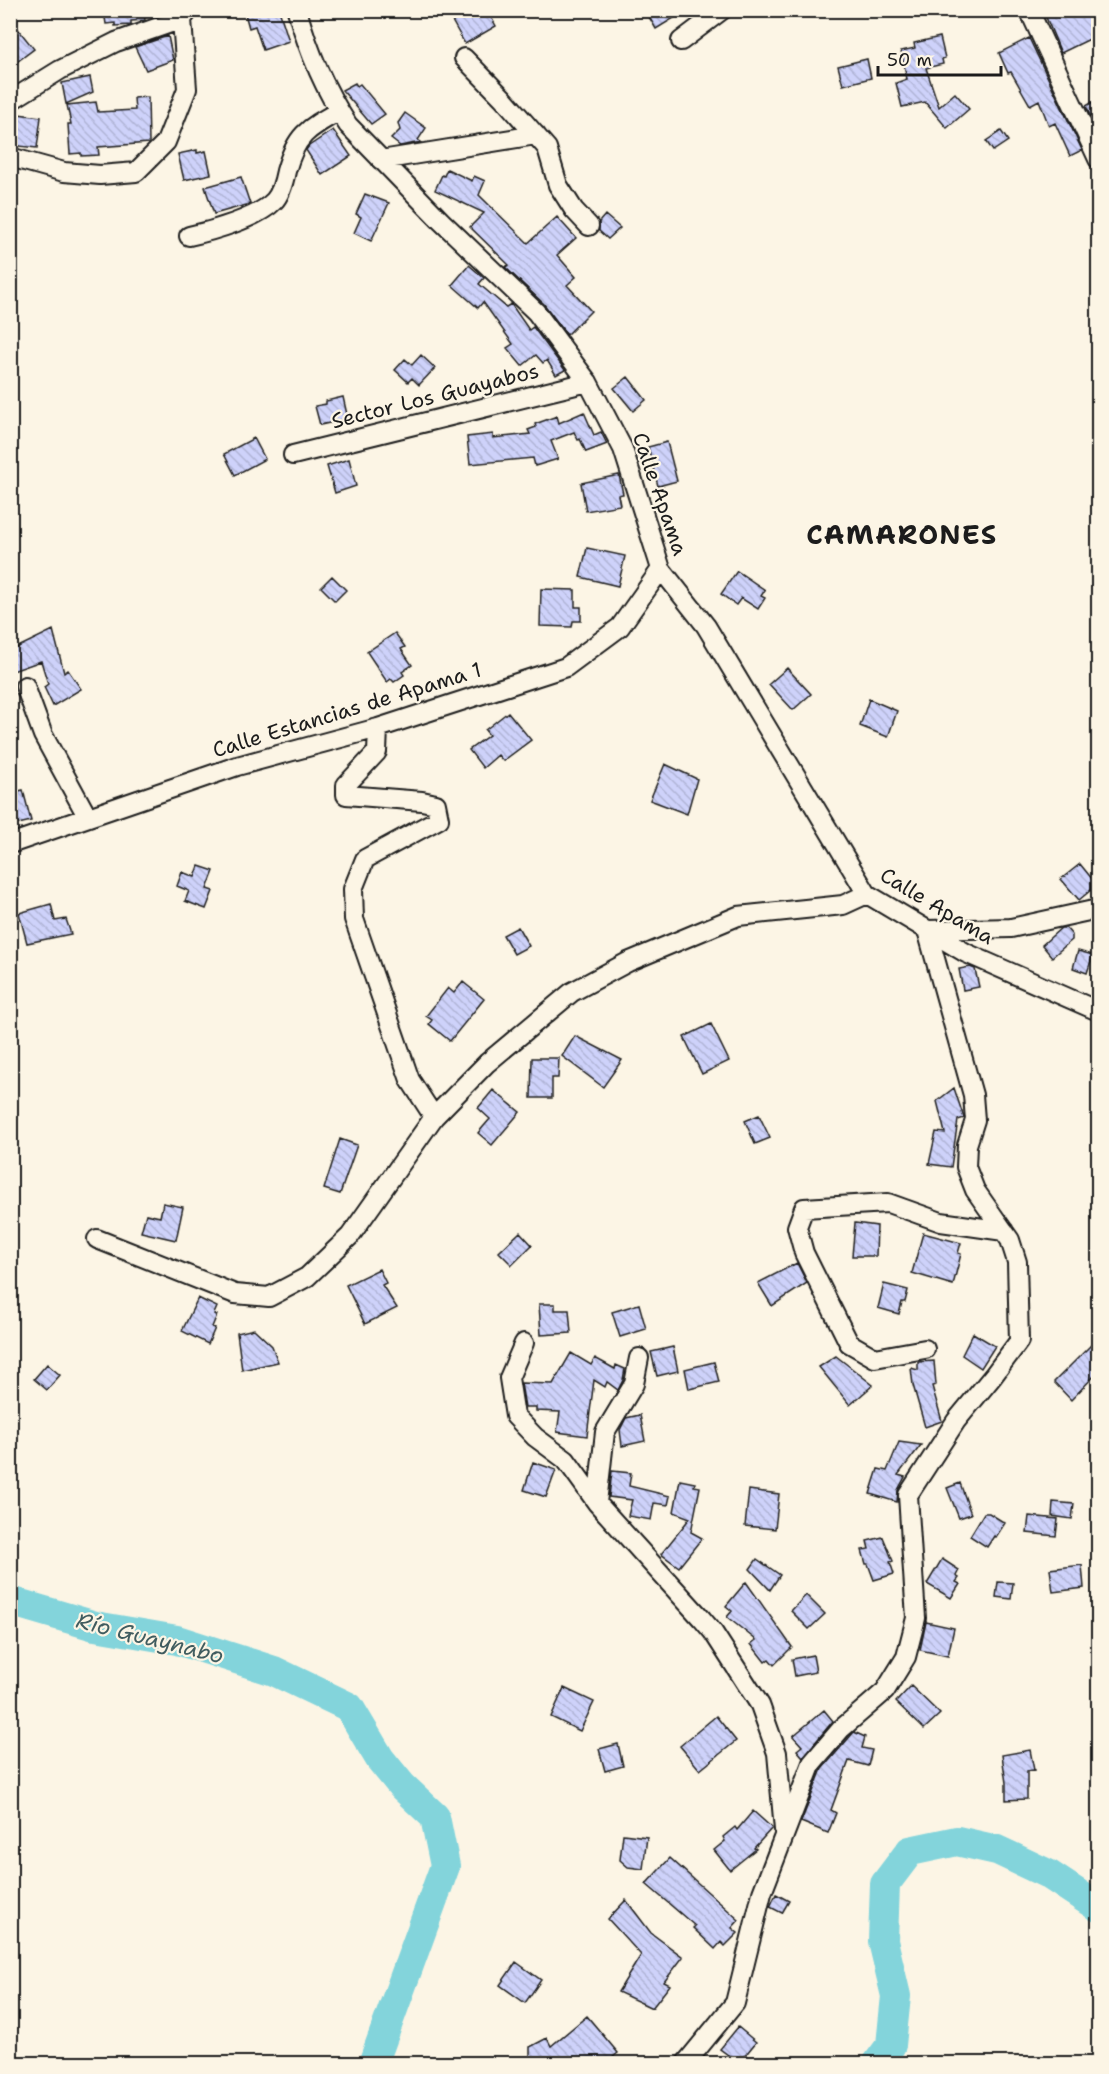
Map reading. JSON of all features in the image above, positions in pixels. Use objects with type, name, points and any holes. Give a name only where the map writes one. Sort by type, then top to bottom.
[{"type":"street","name":"Calle Apama","points":[[297,10],[315,63],[348,124],[441,221],[536,312],[588,382],[622,449],[661,569],[706,626],[867,894],[966,953],[1098,1011]]},
{"type":"street","points":[[681,41],[722,10]]},
{"type":"street","points":[[1029,10],[1098,159]]},
{"type":"street","points":[[10,101],[60,70],[116,42],[186,15],[187,89],[166,142],[136,172],[100,176],[64,172],[10,157]]},
{"type":"street","points":[[464,58],[547,148],[558,185],[574,210],[589,226]]},
{"type":"street","points":[[189,236],[215,230],[261,212],[276,200],[284,181],[291,152],[300,137],[313,126],[339,111]]},
{"type":"street","points":[[381,160],[536,135]]},
{"type":"street","name":"Sector Los Guayabos","points":[[293,455],[588,382]]},
{"type":"street","name":"Calle Estancias de Apama 1","points":[[10,844],[237,766],[378,728],[566,667],[620,627],[661,569]]},
{"type":"street","points":[[25,686],[43,735],[87,816]]},
{"type":"street","points":[[378,728],[377,752],[346,785],[346,795],[436,804],[439,819],[364,859],[352,890],[354,919],[410,1080],[434,1117]]},
{"type":"street","points":[[97,1239],[235,1294],[269,1297],[307,1277],[350,1236],[434,1117],[487,1063],[572,992],[628,962],[738,916],[843,905],[867,894]]},
{"type":"street","points":[[685,2064],[735,2003],[762,1893],[812,1763],[841,1729],[885,1691],[906,1657],[916,1618],[908,1495],[956,1421],[1019,1341],[1017,1262],[1010,1240],[975,1191],[966,1167],[967,1145],[975,1120],[973,1095],[927,930],[1011,928],[1098,909]]},
{"type":"street","points":[[925,1349],[875,1358],[849,1343],[804,1253],[797,1227],[804,1208],[888,1203],[941,1222],[1004,1231]]},
{"type":"street","points":[[524,1343],[509,1378],[515,1416],[535,1437],[566,1460],[597,1503],[714,1632],[760,1705],[777,1753],[784,1834]]},
{"type":"street","points":[[597,1503],[605,1432],[634,1384],[639,1358]]},
{"type":"building","points":[[244,10],[279,10],[289,41],[263,50],[255,26],[249,28]]},
{"type":"building","points":[[465,10],[487,10],[496,26],[465,44],[451,19]]},
{"type":"building","points":[[645,10],[687,10],[656,29]]},
{"type":"building","points":[[1043,10],[1091,10],[1098,26],[1098,35],[1061,53]]},
{"type":"building","points":[[104,11],[144,11],[145,20],[131,21],[131,25],[115,26],[115,23],[106,24]]},
{"type":"building","points":[[10,19],[34,49],[10,67]]},
{"type":"building","points":[[168,36],[173,60],[146,70],[135,47]]},
{"type":"building","points":[[940,37],[945,58],[942,59],[943,64],[926,68],[939,107],[955,93],[969,109],[947,128],[925,102],[902,107],[896,83],[907,79],[901,51],[915,48],[914,43]]},
{"type":"building","points":[[1029,38],[1082,150],[1070,156],[1055,123],[1049,126],[1039,100],[1030,105],[1011,72],[1008,73],[999,53]]},
{"type":"building","points":[[867,59],[871,78],[843,85],[838,66]]},
{"type":"building","points":[[90,77],[93,92],[66,104],[62,83]]},
{"type":"building","points":[[355,83],[357,86],[360,84],[385,114],[371,124],[342,90]]},
{"type":"building","points":[[148,97],[149,143],[98,147],[99,155],[70,154],[68,124],[71,124],[67,105],[96,102],[98,112],[135,110],[134,98]]},
{"type":"building","points":[[1098,99],[1098,133],[1086,106]]},
{"type":"building","points":[[10,113],[41,117],[37,148],[10,145]]},
{"type":"building","points":[[405,113],[426,128],[418,140],[421,142],[400,146],[391,139],[400,130],[398,123]]},
{"type":"building","points":[[333,130],[351,156],[322,175],[306,150]]},
{"type":"building","points":[[1001,131],[1008,141],[993,151],[986,141]]},
{"type":"building","points":[[197,150],[197,153],[206,151],[211,174],[184,180],[178,154]]},
{"type":"building","points":[[447,169],[472,181],[474,176],[485,181],[479,195],[528,243],[557,217],[576,238],[557,255],[576,277],[567,285],[591,311],[567,335],[544,304],[505,267],[509,265],[470,227],[484,213],[435,190]]},
{"type":"building","points":[[241,177],[250,204],[214,214],[205,187]]},
{"type":"building","points":[[365,194],[389,203],[371,241],[354,233],[361,217],[356,214]]},
{"type":"building","points":[[605,215],[620,228],[608,239],[599,231],[599,222]]},
{"type":"building","points":[[469,265],[484,278],[479,284],[506,307],[511,304],[529,330],[533,327],[565,370],[556,375],[547,360],[543,363],[536,355],[522,366],[507,348],[513,344],[483,302],[478,308],[452,285]]},
{"type":"building","points":[[421,355],[435,368],[419,385],[412,378],[408,382],[395,370],[405,359],[412,365]]},
{"type":"building","points":[[628,377],[646,400],[633,411],[614,388]]},
{"type":"building","points":[[343,397],[348,419],[320,425],[315,406]]},
{"type":"building","points":[[584,412],[594,435],[601,432],[607,444],[586,452],[574,432],[551,441],[558,459],[535,466],[533,458],[470,464],[467,437],[493,434],[493,438],[530,434],[528,430],[536,427],[535,424],[557,416],[559,423]]},
{"type":"building","points":[[254,438],[265,459],[235,475],[224,454]]},
{"type":"building","points":[[667,442],[677,481],[658,486],[648,447]]},
{"type":"building","points":[[349,459],[356,486],[335,493],[327,466]]},
{"type":"building","points":[[619,475],[623,494],[618,495],[620,505],[586,511],[581,483]]},
{"type":"building","points":[[587,548],[625,556],[618,586],[580,577]]},
{"type":"building","points":[[737,571],[765,590],[761,596],[765,598],[758,609],[741,598],[736,605],[721,594]]},
{"type":"building","points":[[332,576],[346,590],[335,601],[321,587]]},
{"type":"building","points":[[541,589],[575,590],[575,607],[581,607],[581,621],[573,621],[572,627],[540,626]]},
{"type":"building","points":[[53,630],[64,673],[68,670],[81,689],[53,706],[44,687],[48,684],[41,661],[10,672],[10,651]]},
{"type":"building","points":[[395,633],[405,647],[401,649],[412,665],[394,682],[391,679],[387,682],[367,652]]},
{"type":"building","points":[[787,668],[811,694],[793,710],[769,684]]},
{"type":"building","points":[[869,699],[897,711],[888,737],[860,726]]},
{"type":"building","points":[[508,712],[531,740],[503,761],[498,755],[483,768],[469,750],[489,735],[485,730]]},
{"type":"building","points":[[665,764],[697,779],[687,814],[650,800]]},
{"type":"building","points":[[23,790],[31,821],[10,826],[10,793]]},
{"type":"building","points":[[1080,864],[1097,885],[1079,900],[1061,879]]},
{"type":"building","points":[[199,866],[214,871],[207,889],[213,891],[206,909],[185,901],[189,891],[177,886],[182,872],[195,877]]},
{"type":"building","points":[[51,904],[55,921],[66,919],[71,934],[27,943],[19,913]]},
{"type":"building","points":[[518,927],[529,946],[514,954],[503,935]]},
{"type":"building","points":[[1061,928],[1066,928],[1072,935],[1072,940],[1052,957],[1042,945]]},
{"type":"building","points":[[1078,951],[1093,955],[1087,973],[1073,968]]},
{"type":"building","points":[[970,967],[975,969],[979,987],[963,990],[959,969]]},
{"type":"building","points":[[463,982],[484,999],[450,1041],[429,1024],[432,1020],[426,1016],[448,988],[454,993]]},
{"type":"building","points":[[711,1024],[729,1061],[702,1074],[684,1037]]},
{"type":"building","points":[[575,1036],[622,1060],[603,1087],[562,1056]]},
{"type":"building","points":[[532,1058],[559,1058],[558,1078],[552,1078],[552,1098],[531,1098]]},
{"type":"building","points":[[954,1088],[964,1118],[958,1120],[951,1167],[929,1164],[936,1132],[945,1133],[937,1101]]},
{"type":"building","points":[[493,1090],[520,1112],[492,1145],[478,1133],[490,1119],[478,1108]]},
{"type":"building","points":[[759,1115],[770,1138],[755,1144],[745,1121]]},
{"type":"building","points":[[340,1139],[357,1145],[340,1194],[324,1189]]},
{"type":"building","points":[[163,1203],[183,1207],[176,1240],[141,1232],[146,1214],[160,1217]]},
{"type":"building","points":[[855,1223],[877,1226],[876,1256],[852,1256]]},
{"type":"building","points":[[520,1232],[532,1245],[512,1265],[499,1252]]},
{"type":"building","points":[[923,1233],[961,1243],[958,1253],[961,1254],[953,1285],[912,1273]]},
{"type":"building","points":[[797,1263],[807,1283],[772,1306],[758,1283]]},
{"type":"building","points":[[379,1269],[386,1283],[382,1285],[397,1308],[365,1324],[346,1285]]},
{"type":"building","points":[[884,1284],[908,1290],[899,1314],[878,1308]]},
{"type":"building","points":[[198,1298],[217,1307],[214,1314],[217,1315],[212,1327],[215,1328],[208,1344],[182,1331]]},
{"type":"building","points":[[539,1304],[555,1304],[555,1310],[569,1310],[571,1333],[541,1335]]},
{"type":"building","points":[[639,1304],[646,1329],[620,1337],[612,1312]]},
{"type":"building","points":[[254,1329],[272,1346],[278,1362],[242,1370],[237,1333]]},
{"type":"building","points":[[973,1333],[995,1346],[981,1368],[962,1355]]},
{"type":"building","points":[[1098,1338],[1098,1372],[1071,1400],[1054,1382]]},
{"type":"building","points":[[673,1347],[678,1371],[657,1376],[651,1352]]},
{"type":"building","points":[[571,1353],[591,1365],[595,1358],[615,1369],[616,1365],[625,1369],[618,1390],[607,1382],[605,1387],[594,1380],[587,1436],[557,1432],[560,1412],[536,1411],[536,1407],[525,1407],[521,1383],[553,1384]]},
{"type":"building","points":[[836,1356],[873,1385],[850,1405],[819,1367]]},
{"type":"building","points":[[934,1361],[936,1385],[932,1386],[942,1421],[925,1427],[913,1385],[911,1368],[918,1370],[918,1362]]},
{"type":"building","points":[[714,1362],[719,1382],[689,1389],[685,1369]]},
{"type":"building","points":[[47,1364],[60,1375],[47,1390],[34,1379]]},
{"type":"building","points":[[640,1415],[645,1441],[622,1446],[620,1430],[626,1418]]},
{"type":"building","points":[[899,1442],[921,1445],[898,1475],[905,1477],[898,1490],[897,1502],[870,1494],[878,1469],[887,1471]]},
{"type":"building","points":[[533,1462],[556,1470],[546,1497],[524,1490]]},
{"type":"building","points":[[612,1471],[631,1473],[629,1486],[670,1496],[668,1505],[654,1503],[651,1520],[628,1516],[632,1500],[609,1497]]},
{"type":"building","points":[[680,1480],[695,1483],[694,1486],[700,1487],[691,1532],[702,1538],[679,1567],[661,1554],[690,1518],[674,1512]]},
{"type":"building","points":[[960,1483],[971,1514],[959,1518],[947,1488]]},
{"type":"building","points":[[749,1490],[779,1494],[775,1529],[745,1526]]},
{"type":"building","points":[[1053,1502],[1074,1504],[1072,1519],[1052,1516]]},
{"type":"building","points":[[984,1513],[989,1513],[1005,1523],[987,1547],[970,1536]]},
{"type":"building","points":[[1029,1516],[1058,1519],[1056,1536],[1027,1533]]},
{"type":"building","points":[[883,1537],[893,1561],[890,1562],[894,1574],[874,1580],[862,1550],[869,1549],[867,1541]]},
{"type":"building","points":[[757,1559],[780,1575],[770,1590],[750,1569]]},
{"type":"building","points":[[942,1559],[959,1570],[956,1576],[959,1578],[956,1582],[960,1584],[951,1598],[927,1584]]},
{"type":"building","points":[[1082,1565],[1084,1588],[1053,1592],[1050,1569]]},
{"type":"building","points":[[746,1582],[792,1647],[774,1665],[769,1659],[765,1662],[751,1644],[756,1640],[727,1617],[732,1611],[726,1606]]},
{"type":"building","points":[[998,1582],[1013,1583],[1011,1599],[996,1597]]},
{"type":"building","points":[[806,1595],[825,1614],[809,1629],[791,1611]]},
{"type":"building","points":[[926,1622],[954,1628],[948,1656],[920,1650]]},
{"type":"building","points":[[813,1655],[816,1672],[795,1676],[792,1659]]},
{"type":"building","points":[[911,1686],[940,1714],[924,1729],[896,1702]]},
{"type":"building","points":[[564,1688],[594,1702],[580,1731],[551,1717]]},
{"type":"building","points":[[824,1710],[833,1721],[803,1757],[797,1750],[802,1746],[793,1736]]},
{"type":"building","points":[[716,1716],[736,1741],[700,1770],[680,1746]]},
{"type":"building","points":[[854,1732],[865,1737],[862,1748],[872,1750],[868,1766],[849,1761],[831,1810],[836,1813],[828,1833],[801,1822],[822,1769]]},
{"type":"building","points":[[618,1744],[623,1766],[605,1771],[599,1749]]},
{"type":"building","points":[[1030,1750],[1034,1770],[1027,1771],[1027,1799],[1006,1800],[1002,1755]]},
{"type":"building","points":[[753,1811],[772,1828],[754,1848],[756,1849],[730,1870],[714,1850],[725,1841],[723,1837],[735,1827],[737,1830]]},
{"type":"building","points":[[623,1834],[647,1837],[643,1869],[628,1867],[620,1860]]},
{"type":"building","points":[[670,1858],[739,1920],[732,1928],[738,1933],[725,1946],[721,1942],[715,1949],[693,1928],[695,1926],[646,1884]]},
{"type":"building","points":[[776,1894],[789,1901],[782,1913],[770,1907]]},
{"type":"building","points":[[626,1900],[651,1933],[683,1957],[664,1982],[670,1985],[652,2008],[618,1992],[641,1955],[608,1919]]},
{"type":"building","points":[[516,1962],[541,1980],[525,2003],[500,1985]]},
{"type":"building","points":[[587,2016],[618,2053],[605,2064],[530,2064],[530,2047],[547,2038],[551,2046]]},
{"type":"building","points":[[738,2027],[756,2042],[739,2063],[720,2049]]},
{"type":"waterway","name":"Río Guaynabo","points":[[10,1601],[95,1626],[177,1640],[274,1671],[349,1707],[380,1759],[402,1786],[435,1817],[445,1866],[373,2064]]},
{"type":"waterway","name":"Río Guaynabo","points":[[877,2064],[891,2045],[896,1996],[883,1941],[885,1884],[910,1851],[957,1841],[997,1850],[1048,1874],[1098,1907]]},
{"type":"district","name":"CAMARONES","points":[[902,534]]}]
